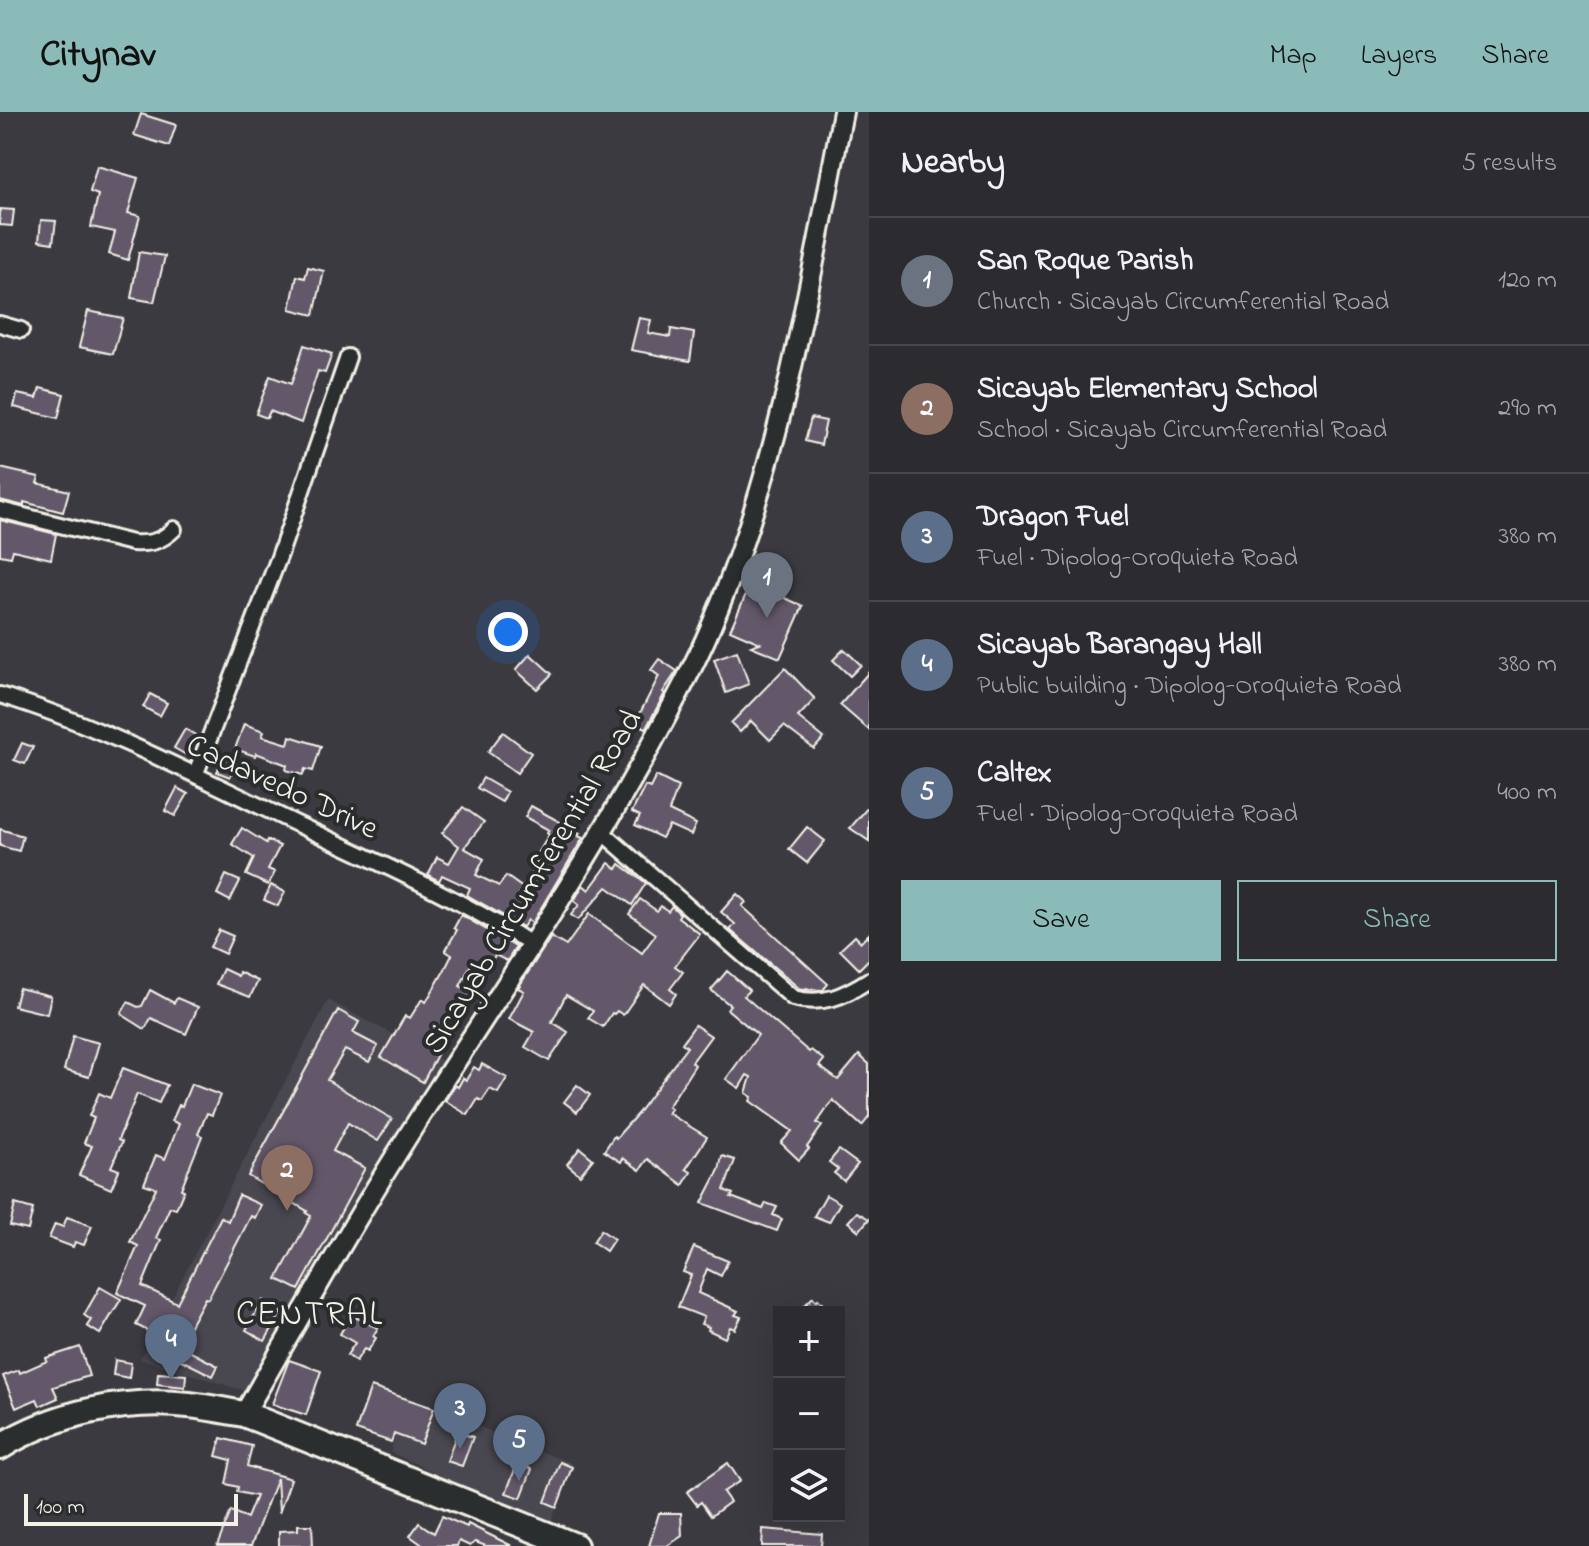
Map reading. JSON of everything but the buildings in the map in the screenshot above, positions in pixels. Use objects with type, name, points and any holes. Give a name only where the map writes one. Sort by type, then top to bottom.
[{"type":"highway","points":[[0,1447],[52,1421],[97,1409],[187,1404],[244,1414],[575,1546]]},
{"type":"street","name":"Sicayab Circumferential Road","points":[[244,1414],[435,1093],[603,833],[695,663],[744,541],[772,447],[803,320],[843,112]]},
{"type":"street","points":[[0,324],[21,330]]},
{"type":"street","points":[[196,773],[279,557],[348,357]]},
{"type":"street","points":[[0,510],[132,543],[147,544],[164,539],[174,529]]},
{"type":"street","name":"Cadavedo Drive","points":[[0,695],[33,705],[196,773],[431,887],[533,945]]},
{"type":"street","points":[[603,833],[793,998],[817,1003],[828,1001],[847,995],[869,980]]},
{"type":"shaded area","points":[[328,1000],[447,1063],[245,1391],[140,1359]]},
{"type":"shaded area","points":[[408,1398],[573,1464],[551,1522],[478,1493],[390,1452]]},
{"type":"place","name":"San Roque Parish","points":[[767,618]]},
{"type":"place","name":"Sicayab Elementary School","points":[[287,1211]]},
{"type":"place","name":"Sicayab Barangay Hall","points":[[171,1380]]},
{"type":"place","name":"Dragon Fuel","points":[[460,1449]]},
{"type":"place","name":"Caltex","points":[[519,1481]]},
{"type":"district","name":"CENTRAL","points":[[310,1312]]}]
